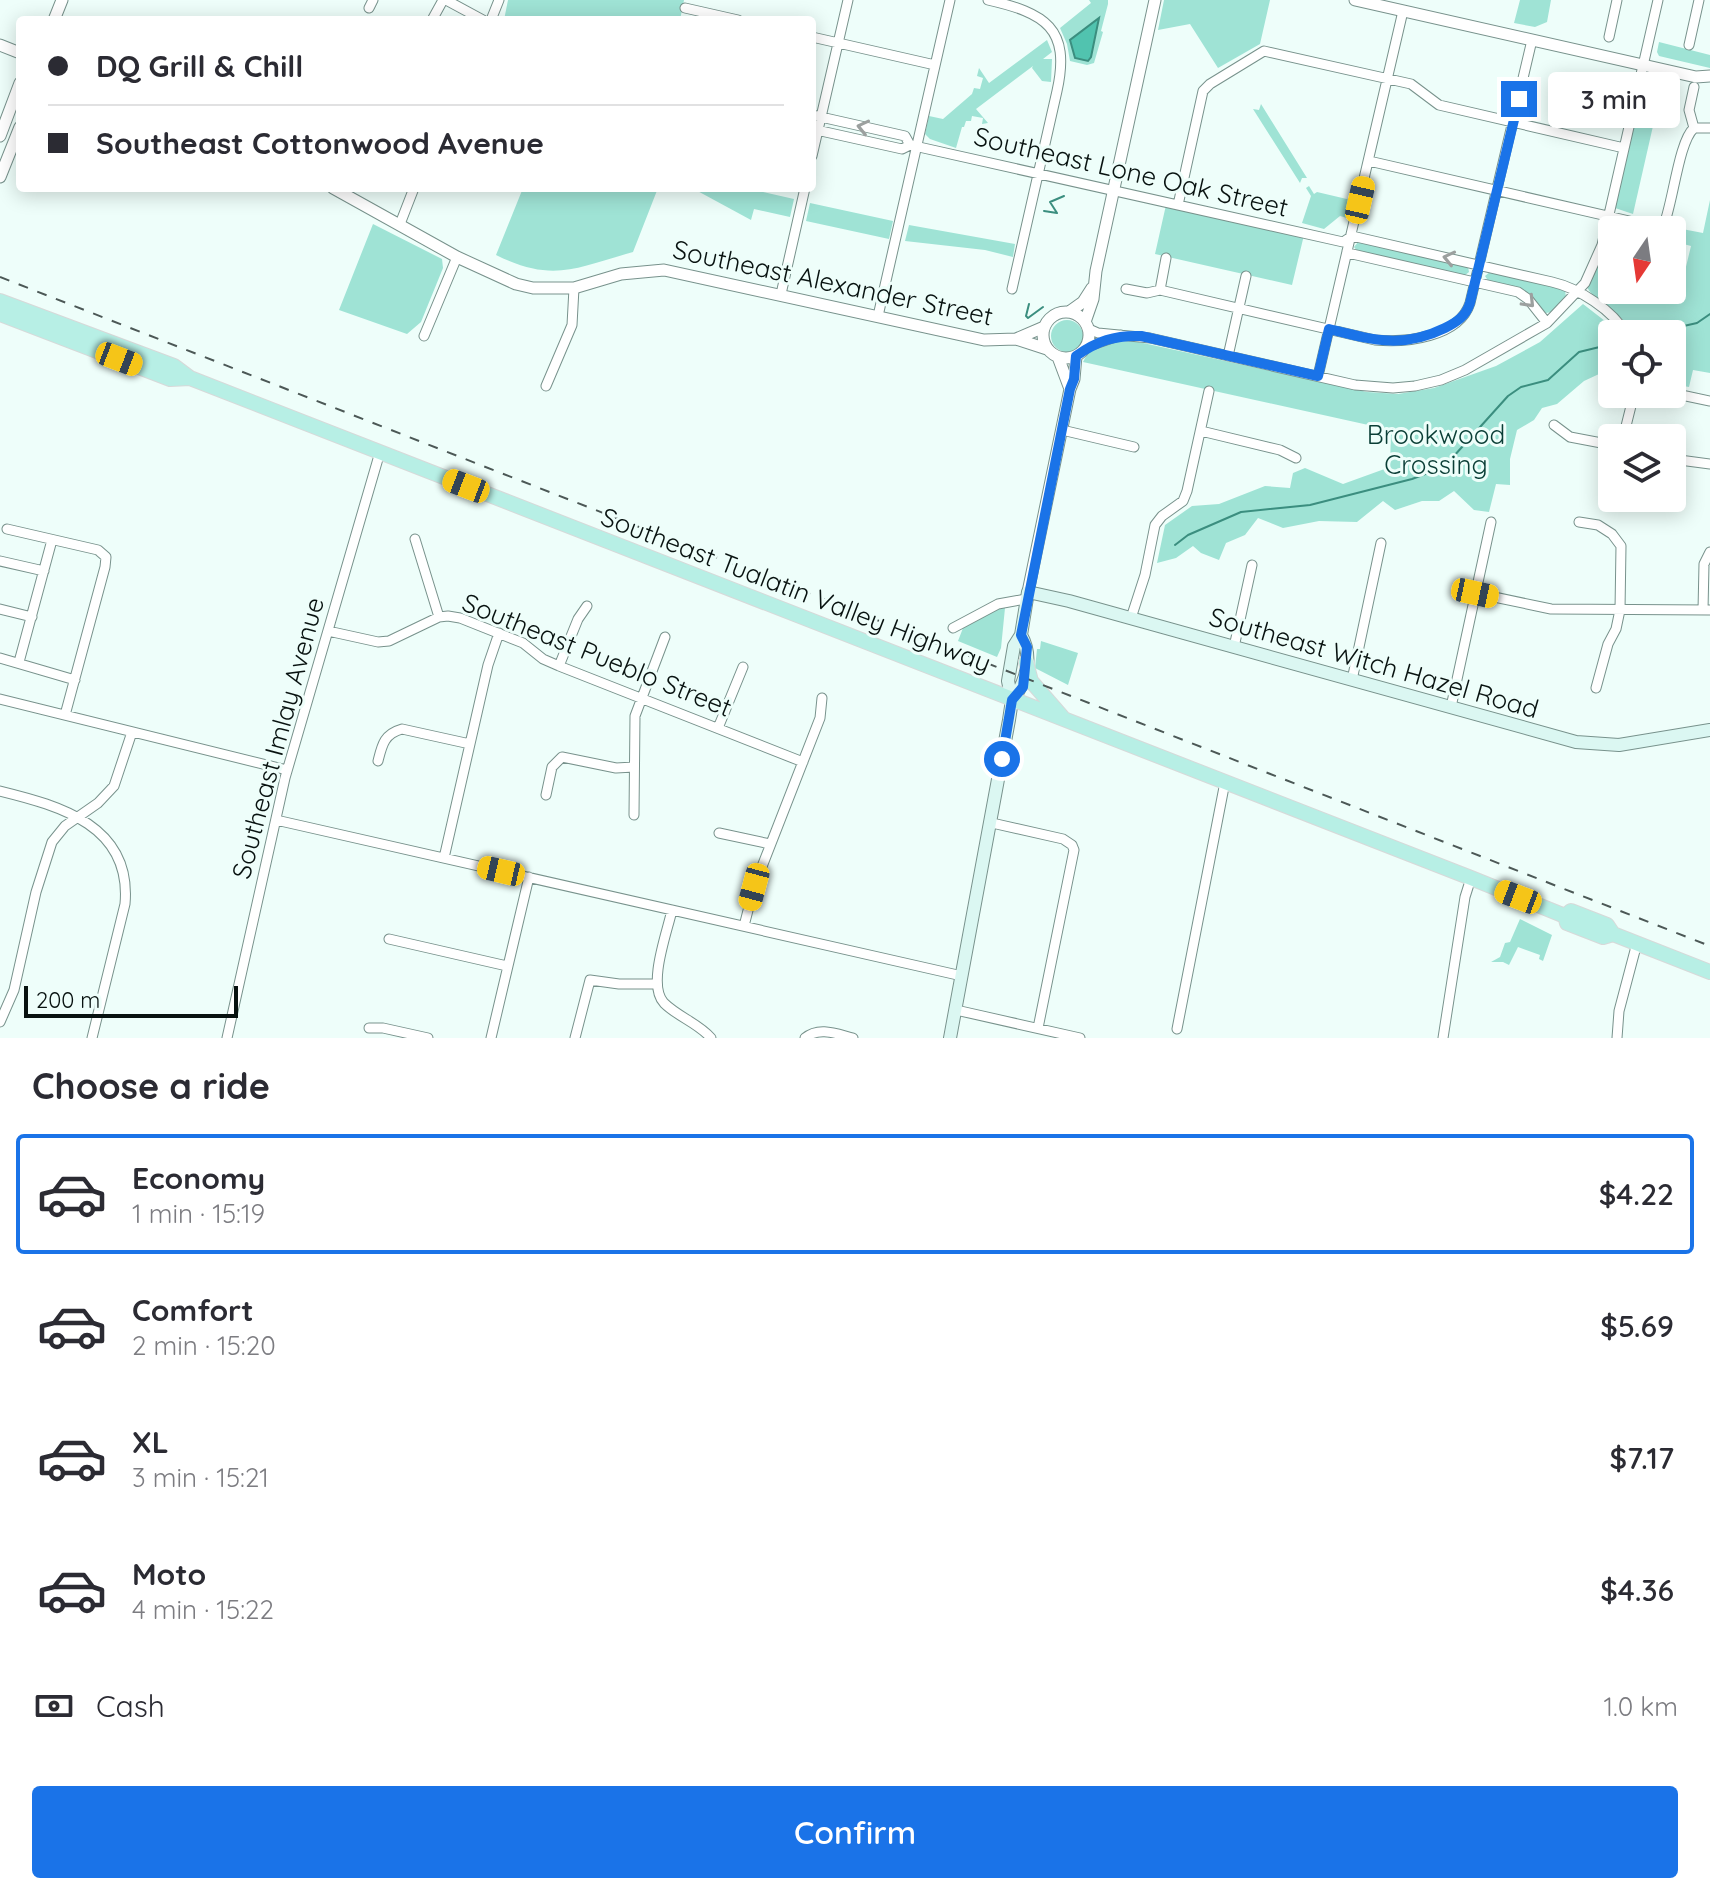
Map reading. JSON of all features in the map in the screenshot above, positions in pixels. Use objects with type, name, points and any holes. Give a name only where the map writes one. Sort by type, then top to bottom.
[{"type":"main road","points":[[0,292],[77,322],[100,338]]},
{"type":"main road","name":"Southeast Tualatin Valley Highway","points":[[0,301],[174,366],[190,378],[1471,878],[1565,916],[1567,923],[1603,937],[1613,934],[1710,972]]},
{"type":"main road","name":"Southeast Tualatin Valley Highway","points":[[0,314],[170,379],[190,378]]},
{"type":"main road","points":[[950,1038],[992,823],[1012,700],[1008,681],[1014,646],[1021,635],[1027,596]]},
{"type":"main road","name":"Southeast Witch Hazel Road","points":[[1027,596],[1131,618],[1576,742],[1601,745],[1642,743],[1710,730]]},
{"type":"main road","points":[[1012,700],[1023,687],[1027,647],[1021,635]]},
{"type":"main road","points":[[1026,662],[1034,685],[1067,722]]},
{"type":"street","points":[[444,0],[475,16]]},
{"type":"street","points":[[816,116],[848,0]]},
{"type":"street","points":[[878,316],[913,145],[950,0]]},
{"type":"street","points":[[988,0],[1026,9],[1043,21],[1057,38],[1061,53],[1061,72],[1012,289]]},
{"type":"street","points":[[1086,347],[1093,287],[1155,0]]},
{"type":"street","points":[[1355,0],[1643,65],[1710,84]]},
{"type":"street","points":[[1609,37],[1617,0]]},
{"type":"street","points":[[1069,312],[1087,325],[1121,335],[1150,338],[1368,387],[1415,386],[1465,370],[1547,323],[1578,292],[1596,261],[1658,0]]},
{"type":"street","points":[[1689,45],[1699,0]]},
{"type":"street","points":[[685,8],[720,16]]},
{"type":"street","points":[[1318,376],[1348,253],[1347,239],[1369,161],[1403,11]]},
{"type":"street","points":[[816,38],[935,65]]},
{"type":"street","points":[[1126,289],[1147,293],[1160,290],[1394,342],[1431,335],[1463,316],[1468,309],[1480,266],[1532,40]]},
{"type":"street","points":[[1178,205],[1203,91],[1264,51],[1416,86],[1430,101],[1439,105],[1624,148]]},
{"type":"street","points":[[1695,82],[1710,76]]},
{"type":"street","points":[[1694,128],[1689,110],[1695,82]]},
{"type":"street","points":[[0,136],[16,94]]},
{"type":"street","name":"Southeast Lone Oak Street","points":[[816,116],[905,136],[913,145]]},
{"type":"street","points":[[1694,128],[1710,128]]},
{"type":"street","points":[[1668,216],[1686,139],[1694,128]]},
{"type":"street","name":"Southeast Lone Oak Street","points":[[816,129],[902,149],[913,145],[1178,205],[1566,285],[1614,320]]},
{"type":"street","points":[[0,177],[16,137]]},
{"type":"street","points":[[1369,161],[1613,216]]},
{"type":"street","name":"Southeast Alexander Street","points":[[340,192],[457,257],[516,284],[533,288],[574,288],[621,274],[664,270],[984,340],[1016,339],[1047,349]]},
{"type":"street","points":[[400,224],[412,192]]},
{"type":"street","points":[[781,294],[804,192]]},
{"type":"street","points":[[1348,253],[1518,292],[1528,299],[1547,323]]},
{"type":"street","points":[[424,336],[457,257]]},
{"type":"street","points":[[1160,290],[1166,258]]},
{"type":"street","points":[[1228,356],[1246,276]]},
{"type":"street","points":[[1070,389],[1058,357],[1047,349],[1043,338],[1044,327],[1053,315],[1069,312],[1083,302],[1093,287]]},
{"type":"street","points":[[546,386],[572,325],[574,288]]},
{"type":"street","name":"Southeast Alexander Street","points":[[1016,339],[1044,327]]},
{"type":"street","points":[[1058,357],[1076,356],[1086,347],[1121,335]]},
{"type":"street","points":[[1027,596],[1074,379],[1076,356]]},
{"type":"street","points":[[1131,618],[1145,575],[1155,525],[1183,501],[1191,478],[1209,391]]},
{"type":"street","points":[[1686,396],[1710,401]]},
{"type":"street","points":[[1554,425],[1570,437],[1598,443]]},
{"type":"street","points":[[1062,430],[1134,447]]},
{"type":"street","points":[[1201,431],[1280,450],[1296,458]]},
{"type":"street","name":"Southeast Imlay Avenue","points":[[227,1038],[287,770],[380,452]]},
{"type":"street","points":[[1686,461],[1710,464]]},
{"type":"street","points":[[1451,707],[1491,522]]},
{"type":"street","points":[[1579,522],[1598,525],[1612,534],[1621,546],[1620,610],[1596,688]]},
{"type":"street","points":[[7,529],[98,550],[106,557],[65,715]]},
{"type":"street","points":[[415,539],[439,617]]},
{"type":"street","points":[[19,662],[52,540]]},
{"type":"street","points":[[1352,680],[1381,543]]},
{"type":"street","points":[[1475,593],[1551,609],[1706,610],[1703,574],[1710,552]]},
{"type":"street","points":[[0,561],[44,571]]},
{"type":"street","points":[[1234,647],[1252,565]]},
{"type":"street","name":"Southeast Witch Hazel Road","points":[[953,628],[998,604],[1027,596]]},
{"type":"street","points":[[559,666],[578,619],[587,606]]},
{"type":"street","points":[[0,609],[32,617]]},
{"type":"street","name":"Southeast Pueblo Street","points":[[328,631],[378,642],[389,641],[439,617],[460,618],[523,643],[543,659],[559,666],[803,762]]},
{"type":"street","points":[[444,858],[488,665],[499,633]]},
{"type":"street","points":[[634,815],[633,728],[641,697],[665,637]]},
{"type":"street","points":[[0,658],[75,680]]},
{"type":"street","points":[[718,728],[743,667]]},
{"type":"street","points":[[744,926],[754,887],[820,718],[822,698]]},
{"type":"street","points":[[0,699],[287,770]]},
{"type":"street","points":[[378,761],[385,738],[392,731],[402,729],[470,744]]},
{"type":"street","points":[[0,1022],[14,990],[45,857],[65,826],[98,803],[114,786],[132,732]]},
{"type":"street","points":[[546,795],[552,767],[562,757],[616,768],[634,767]]},
{"type":"street","points":[[1177,1029],[1225,782]]},
{"type":"street","points":[[0,791],[56,805],[78,817],[110,844],[122,862],[127,883],[125,904],[92,1038]]},
{"type":"street","points":[[276,820],[962,976]]},
{"type":"street","points":[[992,823],[1063,839],[1074,850],[1038,1028]]},
{"type":"street","points":[[719,833],[770,844]]},
{"type":"street","points":[[491,1038],[529,877]]},
{"type":"street","points":[[1443,1038],[1465,897],[1471,878]]},
{"type":"street","points":[[672,910],[655,984],[665,1004],[711,1038]]},
{"type":"street","points":[[389,939],[507,966]]},
{"type":"street","points":[[1617,1038],[1619,1011],[1637,943]]},
{"type":"street","points":[[575,1038],[590,980],[655,984]]},
{"type":"street","points":[[956,1010],[1080,1038]]},
{"type":"street","points":[[369,1028],[428,1038]]},
{"type":"street","points":[[808,1036],[824,1031],[853,1038]]},
{"type":"green space","points":[[508,0],[684,0],[681,16],[505,16]]},
{"type":"green space","points":[[1089,0],[1108,0],[1108,4],[1094,63],[1087,65],[1070,61],[1060,28],[1091,3]]},
{"type":"green space","points":[[1164,0],[1270,0],[1260,44],[1218,68],[1190,24],[1158,30]]},
{"type":"green space","points":[[1520,0],[1551,0],[1547,22],[1535,27],[1514,23]]},
{"type":"green space","points":[[1047,40],[1052,52],[1043,59],[1052,59],[1051,82],[1042,81],[1033,66],[976,109],[988,123],[982,124],[983,118],[972,116],[971,121],[966,121],[962,127],[956,148],[930,139],[925,134],[929,116],[943,119],[972,94],[974,88],[980,89],[983,78],[977,76],[979,68],[989,83]]},
{"type":"green space","points":[[1659,42],[1710,55],[1710,68],[1659,56]]},
{"type":"green space","points":[[1645,79],[1663,82],[1633,214],[1615,208],[1615,204]]},
{"type":"green space","points":[[1261,104],[1307,178],[1302,178],[1300,183],[1253,109],[1259,110]]},
{"type":"green space","points":[[1309,186],[1314,194],[1317,192],[1351,200],[1347,218],[1340,216],[1324,229],[1302,223],[1311,196],[1306,188]]},
{"type":"green space","points":[[521,192],[656,192],[633,252],[580,267],[549,271],[516,264],[496,255]]},
{"type":"green space","points":[[699,192],[763,192],[794,199],[790,217],[754,209],[751,220]]},
{"type":"green space","points":[[1710,200],[1710,373],[1693,370],[1689,387],[1686,386],[1686,320],[1623,320],[1603,304],[1686,304],[1686,267],[1691,246],[1686,245],[1686,230],[1703,233]]},
{"type":"green space","points":[[810,203],[893,221],[889,239],[806,221]]},
{"type":"green space","points":[[1166,205],[1304,235],[1292,285],[1155,254]]},
{"type":"green space","points":[[373,224],[442,259],[443,268],[421,322],[407,334],[339,310]]},
{"type":"green space","points":[[909,225],[1015,244],[1013,257],[985,250],[905,241]]},
{"type":"green space","points":[[1359,241],[1468,267],[1469,272],[1464,276],[1358,252],[1354,247]]},
{"type":"green space","points":[[1598,265],[1598,300],[1587,287]]},
{"type":"green space","points":[[1491,271],[1565,289],[1566,298],[1552,312],[1546,313],[1528,295],[1489,282],[1485,276]]},
{"type":"green space","name":"Brookwood Crossing","points":[[1583,304],[1604,320],[1598,320],[1598,374],[1584,381],[1557,404],[1542,408],[1534,420],[1517,430],[1510,459],[1510,485],[1496,484],[1489,512],[1474,510],[1454,491],[1439,501],[1422,501],[1395,510],[1383,501],[1357,522],[1319,521],[1283,528],[1258,518],[1245,535],[1226,543],[1219,560],[1193,546],[1176,558],[1157,563],[1165,525],[1192,506],[1219,504],[1265,486],[1290,488],[1293,473],[1305,468],[1343,484],[1390,467],[1391,430],[1083,362],[1098,346],[1134,341],[1367,392],[1398,394],[1434,388],[1496,366],[1540,342]]},
{"type":"green space","points":[[1067,320],[1078,325],[1083,336],[1078,347],[1067,352],[1056,347],[1051,336],[1056,325]]},
{"type":"green space","points":[[1000,607],[1005,608],[1001,648],[997,657],[958,641],[963,628]]},
{"type":"green space","points":[[1041,641],[1078,653],[1068,685],[1035,668]]},
{"type":"green space","points":[[1520,919],[1552,935],[1543,961],[1539,959],[1540,955],[1518,947],[1509,965],[1491,962],[1500,957]]},
{"type":"shaded area","points":[[1099,18],[1091,57],[1088,61],[1075,58],[1070,40]]},
{"type":"waterway","points":[[1044,211],[1057,213],[1050,202],[1064,196]]},
{"type":"waterway","points":[[1029,304],[1028,318],[1043,307]]},
{"type":"waterway","points":[[1686,325],[1697,323],[1710,314]]},
{"type":"waterway","points":[[1175,545],[1188,535],[1241,512],[1310,505],[1412,479],[1444,467],[1508,396],[1521,387],[1548,380],[1579,352],[1598,347]]},
{"type":"railway","points":[[0,277],[1710,946]]},
{"type":"route","points":[[1002,759],[1012,700],[1023,687],[1027,647],[1021,635],[1026,599],[1074,379],[1076,356],[1086,347],[1121,335],[1141,336],[1318,376],[1329,329],[1394,342],[1431,335],[1451,325],[1463,316],[1470,303],[1519,99]]}]
